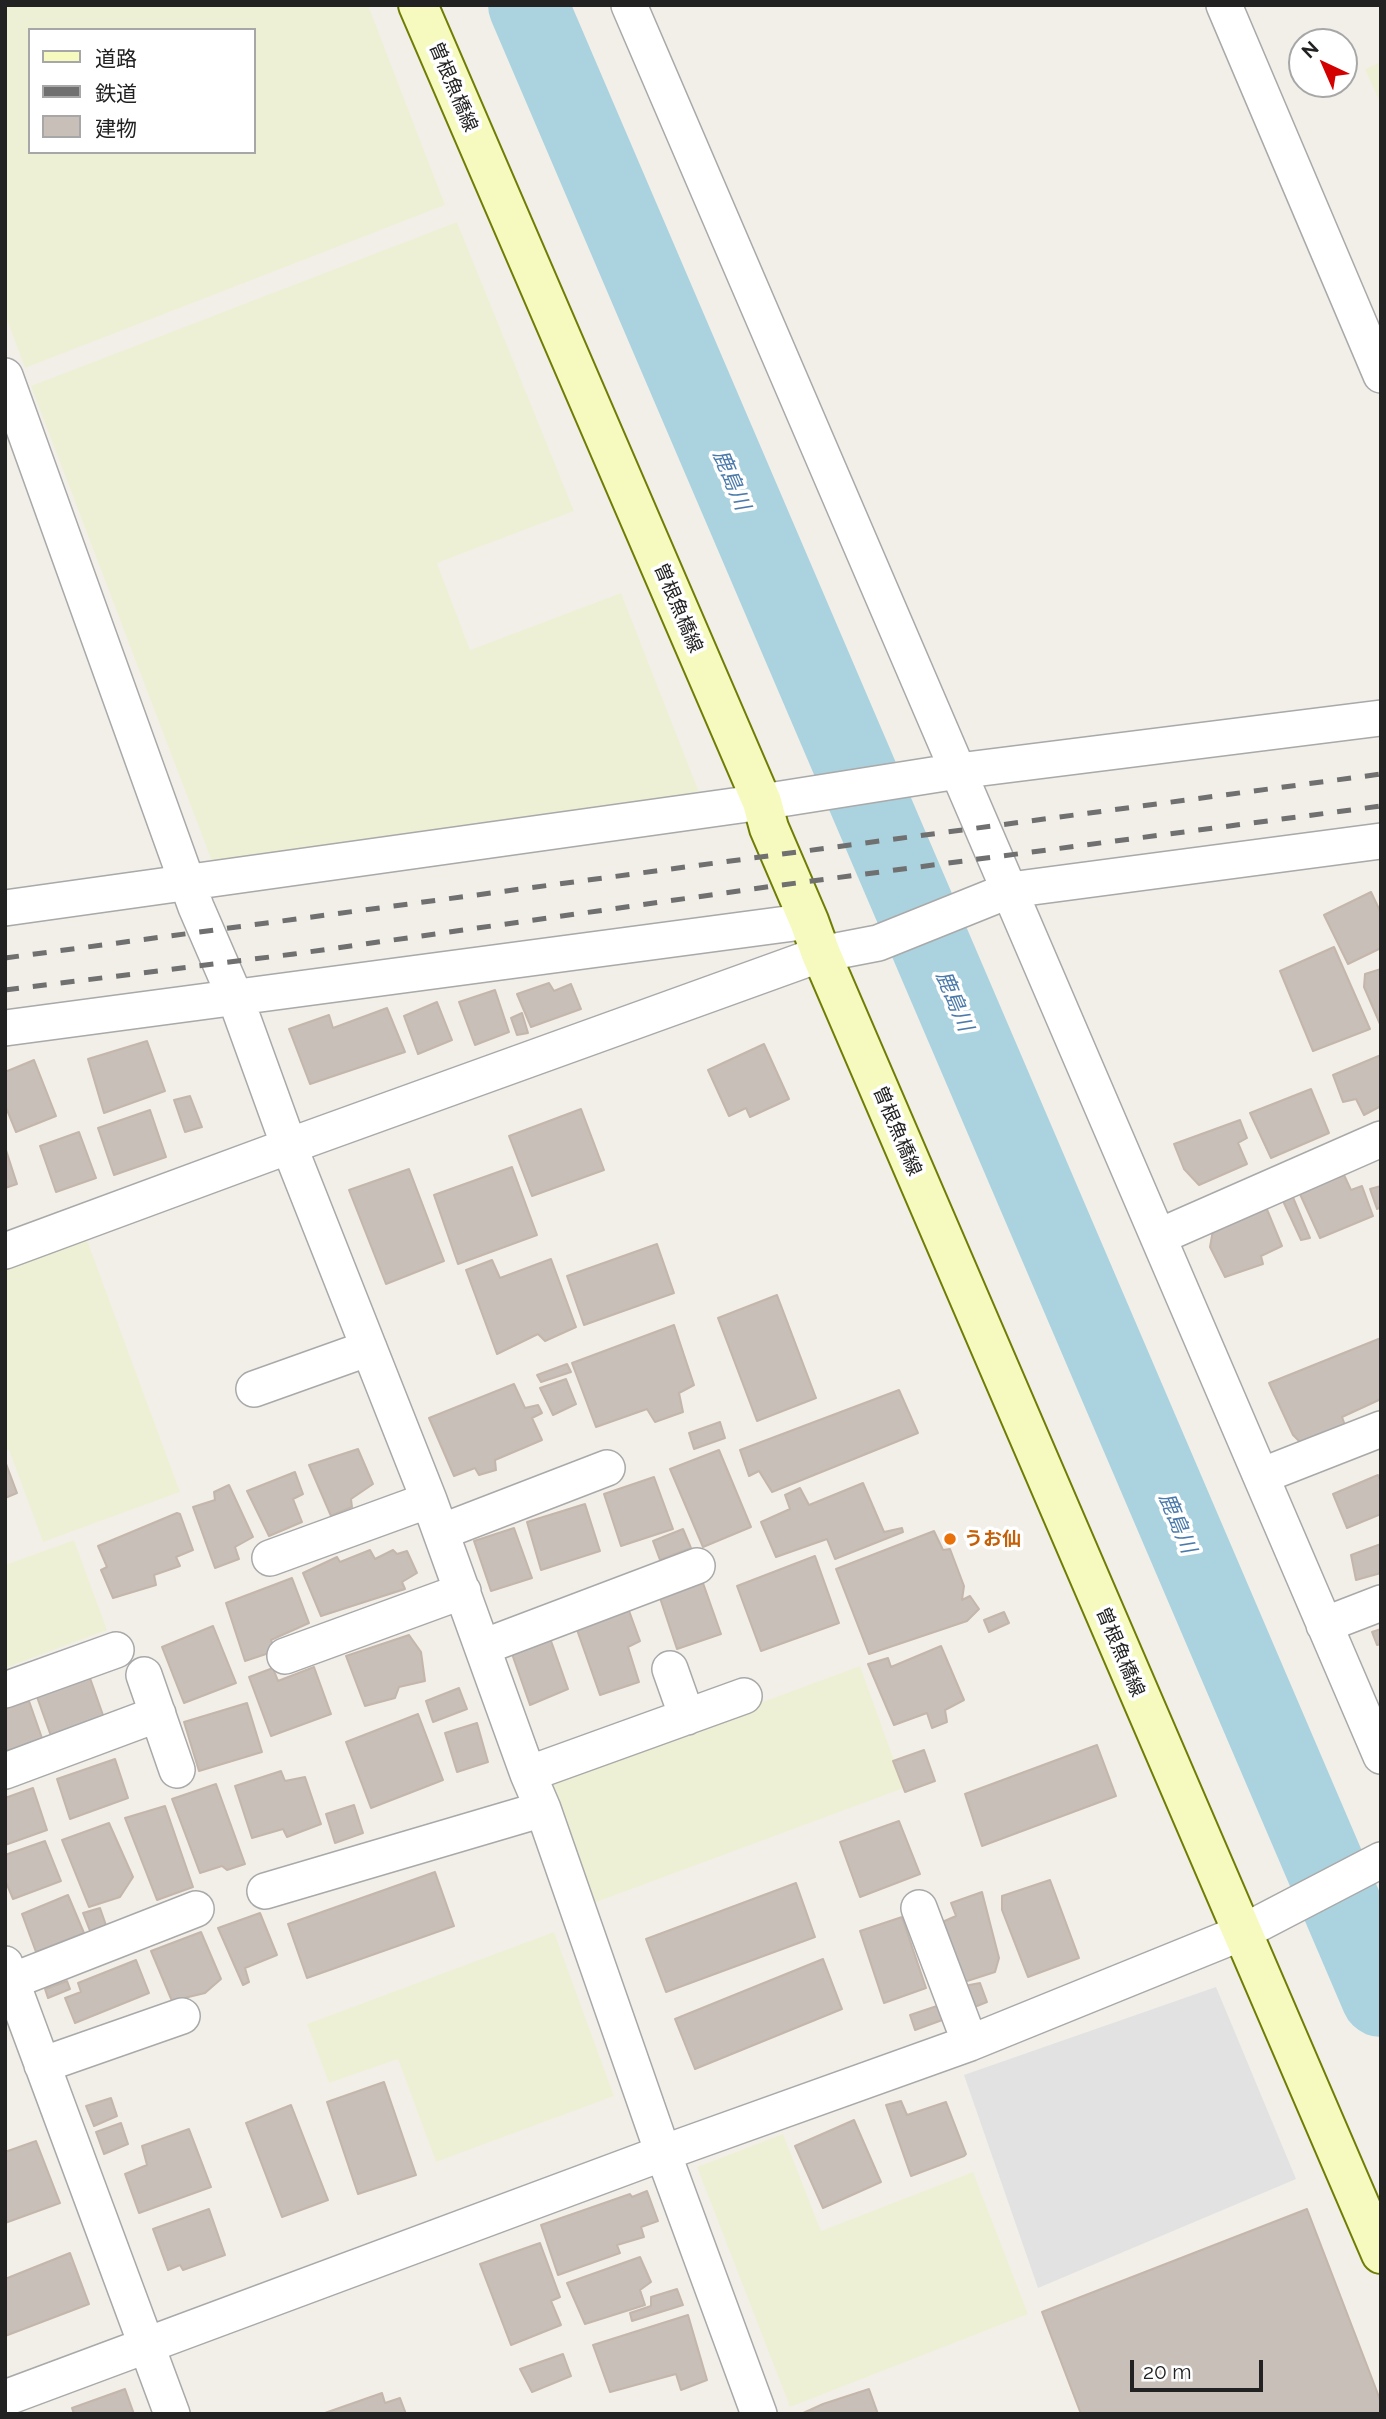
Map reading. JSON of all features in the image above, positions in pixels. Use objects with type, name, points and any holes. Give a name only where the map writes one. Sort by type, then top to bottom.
[{"type":"main road","name":"曽根魚橋線","points":[[418,5],[762,802],[769,828],[815,938],[1381,2254]]},
{"type":"street","points":[[629,5],[1381,1756]]},
{"type":"street","points":[[1224,5],[1381,375]]},
{"type":"street","points":[[5,376],[188,884],[235,998],[289,1146],[463,1591],[759,2414]]},
{"type":"street","points":[[5,908],[919,778],[964,785],[1381,718]]},
{"type":"street","points":[[5,1028],[235,998],[815,938],[877,943],[1010,890],[1381,841]]},
{"type":"street","points":[[5,1251],[289,1146],[815,938]]},
{"type":"street","points":[[1158,1237],[1381,1139]]},
{"type":"street","points":[[254,1388],[369,1348]]},
{"type":"street","points":[[1261,1476],[1381,1429]]},
{"type":"street","points":[[441,1532],[607,1468]]},
{"type":"street","points":[[270,1558],[429,1500]]},
{"type":"street","points":[[483,1647],[697,1566]]},
{"type":"street","points":[[285,1656],[463,1591]]},
{"type":"street","points":[[1324,1625],[1381,1603]]},
{"type":"street","points":[[5,1690],[116,1650]]},
{"type":"street","points":[[670,1669],[687,1717]]},
{"type":"street","points":[[144,1675],[177,1770]]},
{"type":"street","points":[[528,1774],[744,1696]]},
{"type":"street","points":[[5,1771],[158,1714]]},
{"type":"street","points":[[265,1891],[543,1809]]},
{"type":"street","points":[[5,2398],[663,2152],[970,2043],[1241,1933],[1381,1860]]},
{"type":"street","points":[[919,1908],[970,2043]]},
{"type":"street","points":[[172,2414],[8,1972],[196,1909]]},
{"type":"street","points":[[42,2065],[182,2015]]},
{"type":"green space","points":[[5,5],[368,5],[445,205],[25,368],[5,314]]},
{"type":"green space","points":[[1381,62],[1381,105],[1365,69]]},
{"type":"green space","points":[[457,222],[574,511],[437,563],[470,650],[621,593],[699,792],[213,864],[31,386]]},
{"type":"green space","points":[[87,1240],[180,1492],[43,1542],[9,1450],[5,1451],[5,1270]]},
{"type":"green space","points":[[74,1540],[107,1630],[5,1668],[5,1565]]},
{"type":"green space","points":[[860,1666],[904,1788],[591,1904],[546,1782]]},
{"type":"green space","points":[[554,1932],[614,2096],[436,2162],[398,2059],[329,2083],[307,2024]]},
{"type":"green space","points":[[783,2134],[821,2231],[973,2172],[1028,2314],[790,2407],[697,2167]]},
{"type":"shaded area","points":[[1216,1987],[1296,2179],[1038,2288],[964,2075]]},
{"type":"building","points":[[1371,892],[1381,913],[1381,948],[1348,964],[1324,915]]},
{"type":"building","points":[[1334,947],[1370,1029],[1313,1051],[1280,971]]},
{"type":"building","points":[[1381,969],[1380,1024],[1364,987],[1365,974]]},
{"type":"building","points":[[549,983],[554,991],[571,984],[581,1009],[531,1027],[517,994]]},
{"type":"building","points":[[495,990],[509,1032],[475,1045],[459,1002]]},
{"type":"building","points":[[437,1002],[452,1040],[418,1054],[404,1016]]},
{"type":"building","points":[[387,1008],[405,1052],[310,1084],[289,1029],[329,1015],[333,1028]]},
{"type":"building","points":[[522,1013],[528,1033],[517,1035],[511,1018]]},
{"type":"building","points":[[147,1041],[165,1091],[104,1113],[88,1059]]},
{"type":"building","points":[[764,1044],[789,1099],[750,1117],[746,1108],[729,1116],[708,1070]]},
{"type":"building","points":[[1381,1055],[1381,1106],[1364,1115],[1356,1099],[1343,1102],[1333,1075]]},
{"type":"building","points":[[34,1060],[56,1116],[16,1132],[5,1105],[5,1072]]},
{"type":"building","points":[[1311,1089],[1329,1133],[1271,1158],[1250,1113]]},
{"type":"building","points":[[190,1096],[202,1127],[185,1132],[174,1100]]},
{"type":"building","points":[[581,1109],[604,1170],[532,1196],[509,1136]]},
{"type":"building","points":[[150,1110],[166,1157],[114,1175],[98,1128]]},
{"type":"building","points":[[1240,1120],[1247,1138],[1238,1143],[1247,1164],[1199,1185],[1184,1169],[1174,1144]]},
{"type":"building","points":[[79,1132],[96,1178],[56,1192],[40,1146]]},
{"type":"building","points":[[5,1147],[17,1184],[5,1188]]},
{"type":"building","points":[[512,1167],[537,1235],[458,1264],[434,1195]]},
{"type":"building","points":[[409,1169],[444,1261],[386,1284],[349,1190]]},
{"type":"building","points":[[1344,1175],[1351,1190],[1362,1186],[1373,1216],[1320,1238],[1299,1192]]},
{"type":"building","points":[[1381,1186],[1381,1207],[1377,1209],[1370,1189]]},
{"type":"building","points":[[1292,1195],[1310,1238],[1301,1240],[1283,1201]]},
{"type":"building","points":[[1266,1207],[1282,1246],[1261,1256],[1263,1264],[1225,1277],[1210,1247],[1213,1230]]},
{"type":"building","points":[[657,1244],[674,1293],[584,1325],[567,1276]]},
{"type":"building","points":[[551,1259],[576,1327],[545,1341],[538,1334],[497,1354],[466,1270],[492,1260],[500,1278]]},
{"type":"building","points":[[777,1295],[816,1398],[757,1421],[718,1318]]},
{"type":"building","points":[[674,1325],[694,1385],[679,1393],[683,1412],[655,1422],[647,1409],[596,1427],[572,1363]]},
{"type":"building","points":[[1381,1338],[1381,1399],[1342,1417],[1346,1428],[1302,1444],[1293,1435],[1269,1383]]},
{"type":"building","points":[[567,1364],[571,1372],[541,1382],[537,1375]]},
{"type":"building","points":[[566,1379],[576,1404],[553,1415],[540,1388]]},
{"type":"building","points":[[514,1384],[525,1408],[538,1405],[542,1413],[532,1418],[542,1440],[495,1460],[496,1470],[479,1475],[475,1468],[454,1476],[429,1418]]},
{"type":"building","points":[[899,1390],[918,1433],[772,1492],[759,1471],[749,1476],[740,1450]]},
{"type":"building","points":[[720,1422],[725,1438],[694,1449],[689,1433]]},
{"type":"building","points":[[358,1449],[373,1484],[351,1499],[352,1507],[331,1516],[309,1465]]},
{"type":"building","points":[[719,1450],[751,1527],[703,1547],[670,1469]]},
{"type":"building","points":[[5,1461],[17,1493],[5,1498]]},
{"type":"building","points":[[295,1472],[303,1494],[293,1499],[302,1522],[269,1536],[247,1491]]},
{"type":"building","points":[[1378,1475],[1381,1483],[1381,1514],[1347,1528],[1333,1494]]},
{"type":"building","points":[[654,1477],[673,1529],[621,1546],[604,1494]]},
{"type":"building","points":[[863,1483],[884,1532],[902,1528],[903,1532],[835,1559],[827,1539],[776,1557],[761,1522],[790,1509],[785,1495],[800,1488],[809,1505]]},
{"type":"building","points":[[229,1485],[253,1537],[235,1547],[239,1559],[215,1568],[193,1507],[215,1500],[214,1492]]},
{"type":"building","points":[[585,1504],[600,1551],[541,1570],[527,1522]]},
{"type":"building","points":[[180,1514],[193,1550],[176,1557],[180,1566],[154,1575],[156,1585],[113,1598],[101,1570],[107,1567],[98,1546]]},
{"type":"building","points":[[514,1528],[532,1578],[491,1591],[474,1541]]},
{"type":"building","points":[[683,1529],[691,1548],[660,1560],[653,1541]]},
{"type":"building","points":[[934,1531],[943,1550],[950,1549],[964,1586],[962,1600],[970,1596],[979,1609],[967,1621],[869,1654],[836,1569]]},
{"type":"building","points":[[1381,1544],[1381,1573],[1356,1580],[1351,1555]]},
{"type":"building","points":[[370,1550],[375,1559],[393,1550],[397,1554],[407,1551],[417,1573],[402,1582],[405,1589],[321,1616],[303,1573],[337,1557],[340,1562]]},
{"type":"building","points":[[815,1556],[839,1623],[761,1651],[737,1586]]},
{"type":"building","points":[[292,1578],[309,1623],[271,1640],[275,1651],[245,1661],[226,1603]]},
{"type":"building","points":[[703,1583],[721,1634],[677,1649],[660,1598]]},
{"type":"building","points":[[628,1608],[640,1641],[628,1647],[639,1682],[600,1695],[576,1627]]},
{"type":"building","points":[[1004,1612],[1009,1623],[989,1632],[984,1620]]},
{"type":"building","points":[[213,1626],[236,1683],[184,1703],[162,1647]]},
{"type":"building","points":[[1381,1629],[1381,1644],[1377,1645],[1372,1632]]},
{"type":"building","points":[[409,1635],[421,1652],[425,1681],[399,1687],[395,1698],[365,1706],[346,1656]]},
{"type":"building","points":[[550,1638],[568,1689],[530,1705],[512,1654]]},
{"type":"building","points":[[941,1646],[964,1700],[945,1710],[947,1722],[932,1728],[927,1713],[894,1725],[868,1664],[888,1658],[891,1667]]},
{"type":"building","points":[[314,1667],[331,1714],[271,1736],[249,1677],[273,1668],[278,1681]]},
{"type":"building","points":[[90,1678],[104,1718],[51,1736],[37,1697]]},
{"type":"building","points":[[459,1688],[467,1709],[433,1722],[426,1701]]},
{"type":"building","points":[[29,1701],[43,1741],[5,1755],[5,1709]]},
{"type":"building","points":[[247,1703],[262,1752],[199,1771],[184,1722]]},
{"type":"building","points":[[418,1714],[443,1780],[371,1808],[346,1742]]},
{"type":"building","points":[[477,1723],[488,1762],[457,1772],[445,1733]]},
{"type":"building","points":[[1097,1745],[1116,1796],[982,1846],[965,1794]]},
{"type":"building","points":[[924,1750],[935,1781],[905,1792],[893,1761]]},
{"type":"building","points":[[115,1759],[128,1798],[70,1819],[57,1779]]},
{"type":"building","points":[[281,1771],[285,1781],[305,1777],[321,1824],[287,1837],[283,1829],[252,1838],[235,1786]]},
{"type":"building","points":[[216,1784],[245,1864],[227,1870],[222,1866],[200,1873],[172,1799]]},
{"type":"building","points":[[33,1788],[47,1830],[5,1845],[5,1798]]},
{"type":"building","points":[[354,1805],[363,1833],[335,1843],[326,1814]]},
{"type":"building","points":[[165,1806],[193,1887],[157,1900],[125,1818]]},
{"type":"building","points":[[899,1821],[920,1874],[860,1897],[840,1842]]},
{"type":"building","points":[[109,1823],[133,1877],[120,1897],[89,1907],[62,1840]]},
{"type":"building","points":[[45,1841],[61,1881],[13,1899],[5,1880],[5,1855]]},
{"type":"building","points":[[435,1872],[454,1926],[307,1978],[288,1924]]},
{"type":"building","points":[[1050,1880],[1079,1958],[1028,1977],[1002,1910],[1002,1896]]},
{"type":"building","points":[[796,1883],[815,1937],[666,1992],[646,1939]]},
{"type":"building","points":[[982,1892],[999,1958],[995,1972],[964,1982],[940,1923],[956,1916],[951,1903]]},
{"type":"building","points":[[68,1895],[84,1933],[36,1952],[22,1914]]},
{"type":"building","points":[[100,1908],[108,1931],[92,1936],[83,1913]]},
{"type":"building","points":[[260,1913],[277,1955],[245,1968],[249,1982],[243,1985],[218,1928]]},
{"type":"building","points":[[902,1917],[926,1988],[884,2003],[860,1931]]},
{"type":"building","points":[[201,1932],[221,1979],[205,1993],[172,2001],[151,1951]]},
{"type":"building","points":[[823,1959],[842,2009],[695,2069],[675,2019]]},
{"type":"building","points":[[136,1960],[149,1993],[75,2023],[65,1998],[81,1992],[78,1983]]},
{"type":"building","points":[[67,1981],[70,1989],[48,1998],[45,1989]]},
{"type":"building","points":[[980,1983],[987,2002],[972,2008],[964,1986]]},
{"type":"building","points":[[940,2005],[945,2019],[915,2030],[910,2015]]},
{"type":"building","points":[[384,2082],[416,2175],[358,2194],[327,2102]]},
{"type":"building","points":[[111,2098],[117,2116],[94,2126],[86,2106]]},
{"type":"building","points":[[901,2101],[907,2115],[946,2102],[966,2154],[911,2176],[886,2105]]},
{"type":"building","points":[[291,2105],[328,2200],[282,2217],[246,2123]]},
{"type":"building","points":[[854,2120],[881,2182],[823,2208],[795,2146]]},
{"type":"building","points":[[121,2123],[128,2144],[104,2154],[96,2132]]},
{"type":"building","points":[[189,2129],[211,2187],[139,2213],[125,2174],[147,2165],[142,2146]]},
{"type":"building","points":[[36,2141],[60,2203],[5,2223],[5,2152]]},
{"type":"building","points":[[647,2191],[658,2221],[641,2227],[644,2237],[617,2245],[620,2253],[558,2275],[541,2225],[630,2194],[632,2197]]},
{"type":"building","points":[[209,2209],[225,2255],[183,2270],[180,2265],[168,2270],[153,2229]]},
{"type":"building","points":[[1307,2209],[1381,2402],[1381,2414],[1081,2414],[1042,2312]]},
{"type":"building","points":[[540,2243],[560,2297],[551,2301],[561,2325],[511,2345],[480,2264]]},
{"type":"building","points":[[70,2253],[89,2304],[5,2336],[5,2279]]},
{"type":"building","points":[[640,2257],[651,2282],[640,2290],[645,2305],[585,2324],[567,2283]]},
{"type":"building","points":[[677,2289],[683,2305],[632,2321],[630,2313],[651,2306],[651,2297]]},
{"type":"building","points":[[688,2315],[707,2380],[681,2390],[676,2374],[610,2392],[593,2345]]},
{"type":"building","points":[[563,2354],[571,2376],[532,2392],[520,2369]]},
{"type":"building","points":[[125,2389],[134,2414],[74,2414],[72,2408]]},
{"type":"building","points":[[869,2389],[878,2414],[801,2414],[823,2404]]},
{"type":"building","points":[[382,2393],[385,2403],[400,2398],[406,2414],[322,2414]]},
{"type":"waterway","name":"鹿島川","points":[[528,5],[1381,1997]]},
{"type":"railway","points":[[5,958],[1381,774]]},
{"type":"railway","points":[[5,990],[294,954],[774,886],[1381,806]]},
{"type":"place","name":"うお仙","points":[[950,1539]]}]
